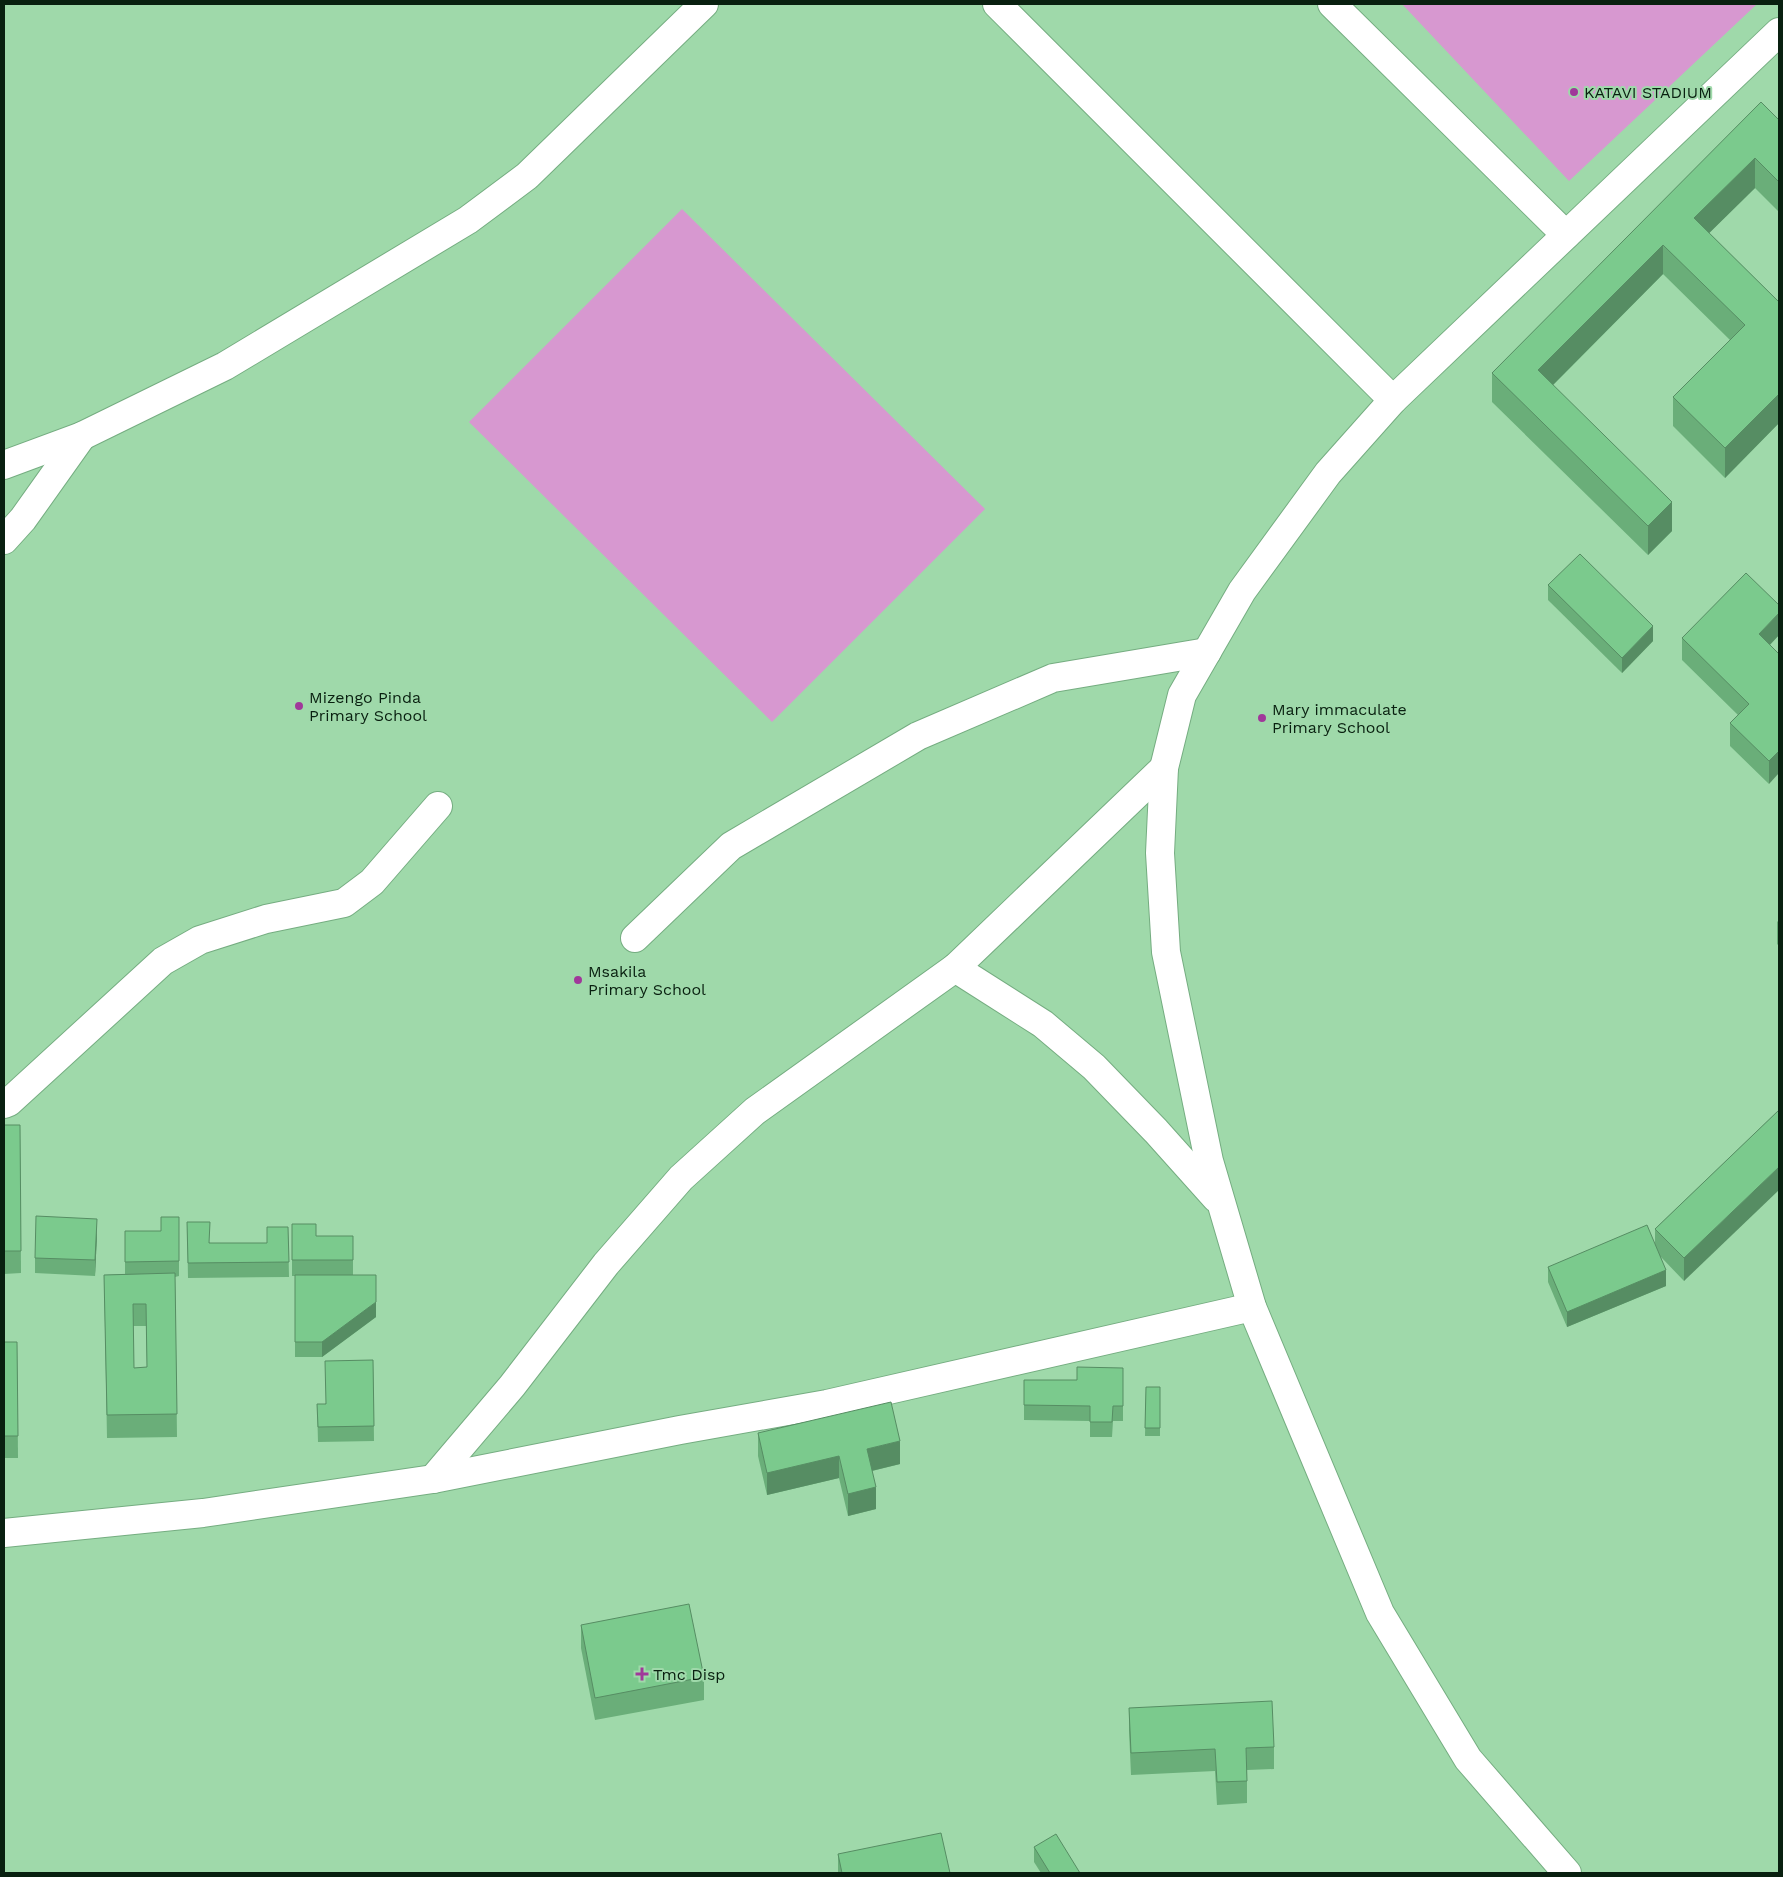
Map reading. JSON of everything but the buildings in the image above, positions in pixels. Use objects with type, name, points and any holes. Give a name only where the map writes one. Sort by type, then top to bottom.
[{"type":"street","points":[[4,465],[82,436],[225,366],[468,220],[527,176],[704,4]]},
{"type":"street","points":[[997,4],[1393,400]]},
{"type":"street","points":[[1332,4],[1566,236]]},
{"type":"street","points":[[1567,1873],[1468,1760],[1380,1613],[1252,1308],[1209,1161],[1166,952],[1160,853],[1164,768],[1182,695],[1242,591],[1328,473],[1393,400],[1779,32]]},
{"type":"street","points":[[4,540],[23,519],[82,436]]},
{"type":"street","points":[[635,938],[731,846],[918,736],[1053,678],[1207,652]]},
{"type":"street","points":[[432,1479],[512,1386],[606,1264],[681,1178],[755,1111],[955,968],[1164,768]]},
{"type":"street","points":[[4,1104],[163,961],[200,940],[266,919],[344,903],[372,882],[438,806]]},
{"type":"street","points":[[955,968],[1043,1024],[1094,1066],[1222,1204]]},
{"type":"street","points":[[4,1533],[203,1513],[432,1479],[680,1430],[827,1404],[1252,1308]]},
{"type":"shaded area","name":"KATAVI STADIUM","points":[[1402,4],[1757,4],[1569,181]]},
{"type":"shaded area","points":[[682,209],[985,509],[772,722],[469,422]]},
{"type":"place","name":"KATAVI STADIUM","points":[[1574,92]]},
{"type":"place","name":"Mizengo Pinda Primary School","points":[[299,706]]},
{"type":"place","name":"Mary immaculate Primary School","points":[[1262,718]]},
{"type":"place","name":"Msakila Primary School","points":[[578,980]]},
{"type":"place","name":"Tmc Disp","points":[[642,1674]]}]
